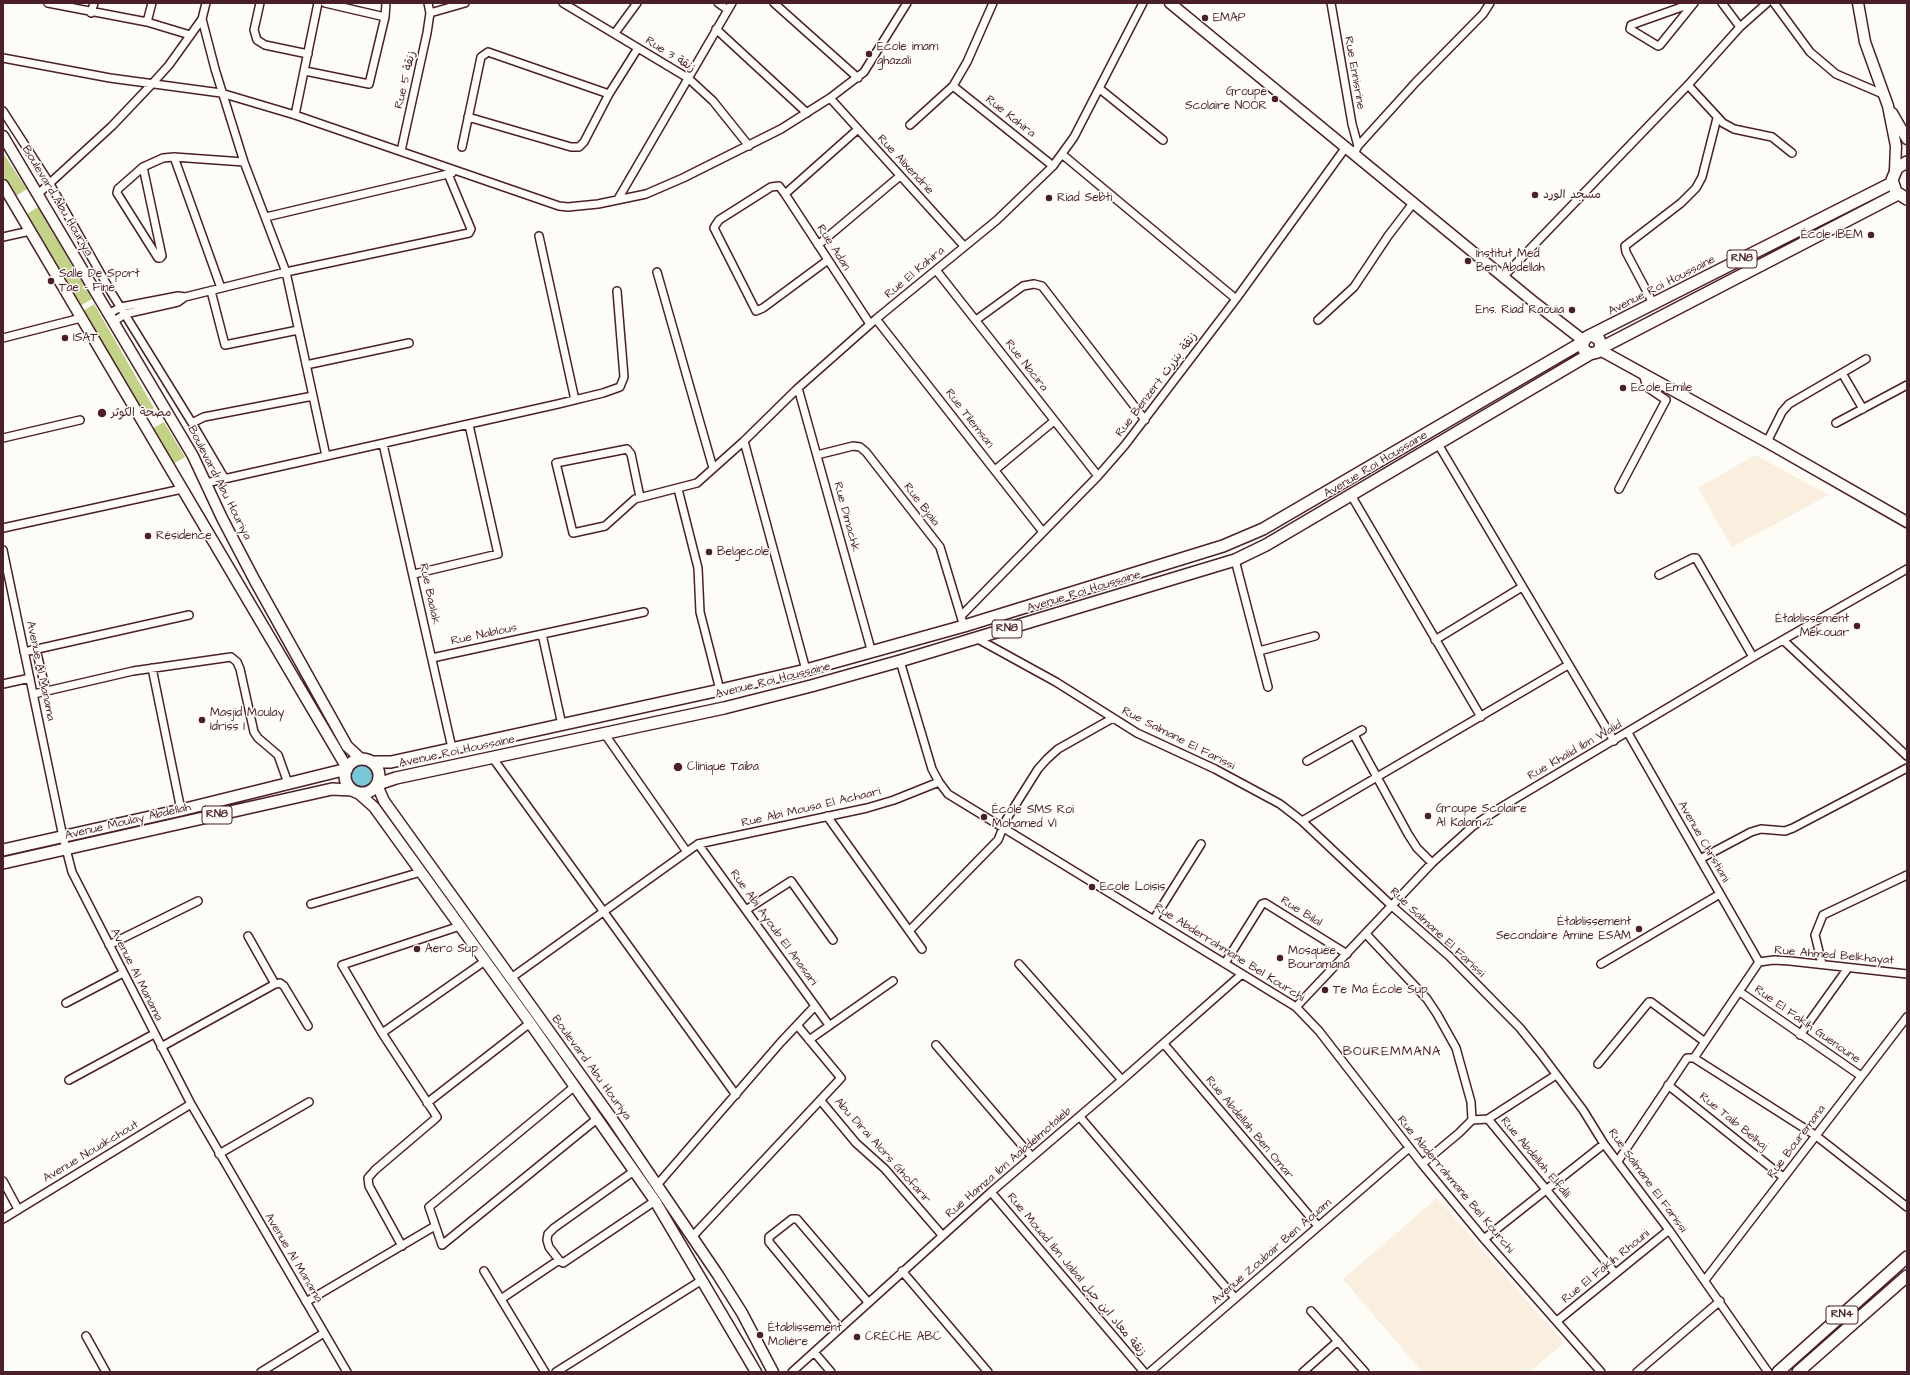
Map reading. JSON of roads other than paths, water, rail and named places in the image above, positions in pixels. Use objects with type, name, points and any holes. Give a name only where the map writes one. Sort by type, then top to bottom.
[{"type":"main road","points":[[1170,3],[1346,147],[1356,150],[1414,202],[1503,277],[1587,339],[1599,339],[1597,351]]},
{"type":"main road","points":[[1858,3],[1865,42],[1888,106],[1896,146],[1895,170],[1892,183],[1902,196],[1907,207]]},
{"type":"main road","points":[[1888,106],[1907,139]]},
{"type":"main road","name":"Boulevard Abu Houriya","points":[[3,136],[193,456],[222,518],[255,581],[344,739],[353,753],[360,759]]},
{"type":"main road","points":[[1895,170],[1900,164],[1907,162]]},
{"type":"main road","name":"Avenue Roi Houssaine","points":[[372,762],[391,762],[806,670],[872,653],[962,621],[1244,538],[1287,515],[1587,339],[1892,183]]},
{"type":"main road","points":[[3,186],[347,769],[346,780],[355,791]]},
{"type":"main road","name":"Avenue Roi Houssaine","points":[[377,785],[492,757],[746,702],[900,661],[1235,560],[1266,545],[1597,351],[1902,196]]},
{"type":"main road","points":[[1587,339],[1584,350],[1597,351],[1643,374],[1768,442],[1907,522]]},
{"type":"main road","name":"RN8","points":[[347,769],[353,762],[360,759],[372,762]]},
{"type":"main road","points":[[372,762],[378,769],[379,779],[377,785]]},
{"type":"main road","name":"Avenue Moulay Abdellah","points":[[3,850],[180,810],[347,769]]},
{"type":"main road","name":"Boulevard Abu Houriya","points":[[377,785],[384,801],[657,1185],[718,1275],[742,1314],[773,1372]]},
{"type":"main road","name":"RN8","points":[[355,791],[368,792],[377,785]]},
{"type":"main road","name":"Avenue Moulay Abdellah","points":[[3,863],[332,789],[355,791]]},
{"type":"main road","name":"Boulevard Abu Houriya","points":[[355,791],[374,807],[598,1118],[655,1202],[756,1372]]},
{"type":"main road","name":"RN4","points":[[1778,1372],[1907,1257]]},
{"type":"main road","name":"RN4","points":[[1798,1372],[1907,1276]]},
{"type":"street","points":[[48,3],[147,22],[190,35]]},
{"type":"street","points":[[91,12],[94,3]]},
{"type":"street","points":[[147,22],[152,3]]},
{"type":"street","points":[[38,194],[112,126],[169,65],[202,19],[206,3]]},
{"type":"street","points":[[260,3],[254,30],[257,40],[265,45],[308,54]]},
{"type":"street","points":[[295,115],[318,3]]},
{"type":"street","points":[[325,3],[385,17]]},
{"type":"street","points":[[305,71],[369,84],[385,17],[386,3]]},
{"type":"street","name":"Rue 5 زنقة","points":[[400,152],[427,34],[430,13],[428,3]]},
{"type":"street","points":[[430,13],[466,3]]},
{"type":"street","name":"Rue 3 زنقة","points":[[563,3],[688,78],[713,101],[749,146]]},
{"type":"street","points":[[615,33],[638,3]]},
{"type":"street","points":[[718,3],[728,10]]},
{"type":"street","points":[[618,199],[732,3]]},
{"type":"street","points":[[774,3],[858,78]]},
{"type":"street","points":[[3,58],[151,85],[221,93],[295,115],[559,206],[577,207],[646,194],[661,188],[749,146],[807,113],[858,78],[864,72],[906,3]]},
{"type":"street","points":[[910,125],[953,86],[967,62],[993,3]]},
{"type":"street","name":"Rue El Kahira","points":[[640,497],[678,489],[697,483],[744,441],[798,388],[870,324],[964,246],[998,220],[1053,166],[1063,155],[1100,89],[1143,3]]},
{"type":"street","name":"Rue Ennisrine","points":[[1331,3],[1356,150]]},
{"type":"street","points":[[1356,150],[1416,82],[1482,14],[1490,3]]},
{"type":"street","points":[[1694,3],[1658,46],[1630,29],[1631,25],[1694,3]]},
{"type":"street","points":[[1722,3],[1740,27]]},
{"type":"street","points":[[1503,277],[1688,85],[1740,27],[1767,3]]},
{"type":"street","points":[[1774,3],[1810,52],[1836,74],[1884,95]]},
{"type":"street","points":[[202,19],[221,93],[244,162],[286,272],[326,456]]},
{"type":"street","points":[[716,29],[807,113]]},
{"type":"street","points":[[468,117],[571,147],[579,147],[584,142],[609,94],[638,48]]},
{"type":"street","points":[[462,147],[482,58],[488,52],[609,94]]},
{"type":"street","points":[[1688,85],[1717,118],[1734,128],[1772,137],[1792,153]]},
{"type":"street","name":"Rue Kahira","points":[[953,86],[1053,166]]},
{"type":"street","points":[[1100,89],[1163,140]]},
{"type":"street","name":"Rue Alixendrie","points":[[830,98],[857,130],[964,246]]},
{"type":"street","points":[[3,111],[50,184],[121,307],[225,479]]},
{"type":"street","points":[[1654,305],[1626,252],[1625,246],[1627,242],[1680,203],[1696,188],[1702,177],[1717,118]]},
{"type":"street","points":[[785,194],[857,130]]},
{"type":"street","name":"Rue Benzert زنقة بنزرت","points":[[962,621],[1043,532],[1098,476],[1144,420],[1236,299],[1346,147]]},
{"type":"street","points":[[1063,155],[1236,299]]},
{"type":"street","points":[[143,167],[162,256],[160,258],[158,258],[117,193],[118,189],[143,167],[163,158],[174,157],[244,162]]},
{"type":"street","points":[[174,157],[221,288]]},
{"type":"street","points":[[266,217],[460,171]]},
{"type":"street","points":[[111,318],[121,307],[178,296],[185,297],[286,272],[469,233],[471,229],[448,174]]},
{"type":"street","points":[[818,245],[900,176]]},
{"type":"street","name":"Rue Adan","points":[[828,260],[763,308],[759,310],[754,309],[714,226],[719,220],[771,187],[780,187],[785,194],[870,324]]},
{"type":"street","points":[[1318,320],[1354,288],[1414,202]]},
{"type":"street","points":[[3,237],[30,231]]},
{"type":"street","points":[[539,236],[575,400]]},
{"type":"street","name":"Rue Nacira","points":[[936,270],[1098,476]]},
{"type":"street","points":[[657,272],[713,468]]},
{"type":"street","points":[[976,320],[1023,286],[1034,284],[1042,286],[1144,420]]},
{"type":"street","points":[[211,291],[224,345],[298,330]]},
{"type":"street","points":[[206,483],[469,425],[575,400],[620,387],[623,382],[617,291]]},
{"type":"street","points":[[111,318],[178,302],[185,297]]},
{"type":"street","points":[[3,338],[81,318]]},
{"type":"street","name":"Rue Tilemsan","points":[[876,319],[1043,532]]},
{"type":"street","points":[[306,364],[409,343]]},
{"type":"street","points":[[1768,442],[1782,412],[1789,404],[1866,359]]},
{"type":"street","points":[[1842,373],[1863,409]]},
{"type":"street","points":[[1618,489],[1666,400],[1647,387],[1643,374]]},
{"type":"street","points":[[1836,423],[1907,385]]},
{"type":"street","name":"Rue Dimachk","points":[[798,388],[872,653]]},
{"type":"street","points":[[192,423],[204,417],[313,396]]},
{"type":"street","points":[[3,438],[80,420]]},
{"type":"street","points":[[995,470],[1054,421]]},
{"type":"street","points":[[414,574],[498,554],[469,425]]},
{"type":"street","points":[[744,441],[806,670]]},
{"type":"street","name":"Rue Baalak","points":[[383,444],[414,574],[452,748]]},
{"type":"street","points":[[1438,444],[1614,741]]},
{"type":"street","name":"Rue Bjaia","points":[[817,455],[853,446],[860,446],[866,452],[940,547],[962,621]]},
{"type":"street","points":[[627,449],[631,454],[640,497],[631,502],[605,526],[572,533],[556,463],[627,449]]},
{"type":"street","points":[[3,528],[182,489]]},
{"type":"street","points":[[678,489],[698,568],[700,612],[720,690]]},
{"type":"street","points":[[1351,495],[1481,717]]},
{"type":"street","name":"Avenue Al Manama","points":[[3,550],[63,837],[72,872],[191,1104],[348,1372]]},
{"type":"street","points":[[1659,575],[1693,558],[1696,558],[1753,657]]},
{"type":"street","points":[[1235,560],[1268,687]]},
{"type":"street","name":"Rue Khalid Ibn Walid","points":[[1296,1007],[1432,863],[1461,836],[1486,816],[1628,733],[1753,657],[1907,569]]},
{"type":"street","points":[[1435,640],[1522,587]]},
{"type":"street","name":"Rue Nablous","points":[[432,658],[644,612]]},
{"type":"street","points":[[24,652],[189,615]]},
{"type":"street","points":[[542,634],[562,725]]},
{"type":"street","points":[[1259,651],[1315,636]]},
{"type":"street","name":"Rue Salmane El Farissi","points":[[976,638],[1056,682],[1138,733],[1215,769],[1280,804],[1302,821],[1392,906],[1449,956],[1520,1028],[1556,1075],[1604,1144],[1669,1230],[1720,1301],[1768,1372]]},
{"type":"street","points":[[1783,640],[1907,756]]},
{"type":"street","points":[[36,649],[46,691]]},
{"type":"street","points":[[34,694],[152,668],[231,657],[237,662],[254,732],[258,738],[278,755],[288,783]]},
{"type":"street","name":"Rue Abderrahmane Bel Kourchi","points":[[900,661],[927,756],[939,782],[948,794],[1296,1007],[1319,1031],[1409,1148],[1484,1239],[1601,1372]]},
{"type":"street","points":[[1302,821],[1568,665]]},
{"type":"street","points":[[152,668],[180,810]]},
{"type":"street","points":[[3,684],[30,678]]},
{"type":"street","points":[[909,931],[998,840],[1003,828],[1038,769],[1046,759],[1058,750],[1113,718]]},
{"type":"street","points":[[1306,762],[1362,730]]},
{"type":"street","points":[[604,733],[687,852]]},
{"type":"street","name":"Avenue Chrstiani","points":[[1628,733],[1759,962]]},
{"type":"street","points":[[1354,735],[1408,834],[1417,848],[1432,863]]},
{"type":"street","points":[[492,757],[736,1095]]},
{"type":"street","points":[[1700,859],[1756,830],[1770,829],[1785,831],[1793,828],[1907,768]]},
{"type":"street","name":"Rue Abi Mousa El Achaari","points":[[511,978],[698,844],[894,800],[939,782]]},
{"type":"street","points":[[827,816],[922,949]]},
{"type":"street","name":"Rue Abi Ayoub El Anasari","points":[[698,844],[829,1025]]},
{"type":"street","points":[[1154,919],[1201,844]]},
{"type":"street","points":[[311,904],[421,872]]},
{"type":"street","points":[[1822,964],[1815,935],[1823,915],[1907,875]]},
{"type":"street","points":[[746,910],[791,881],[833,940]]},
{"type":"street","points":[[1601,964],[1720,894]]},
{"type":"street","points":[[109,946],[198,901]]},
{"type":"street","name":"Rue Bilal","points":[[1225,963],[1262,904],[1265,903],[1347,954]]},
{"type":"street","points":[[402,1246],[369,1186],[368,1178],[375,1170],[435,1120],[436,1114],[382,1033],[342,965],[460,926]]},
{"type":"street","points":[[1366,934],[1427,999],[1450,1036],[1458,1053],[1463,1071],[1471,1102],[1472,1120]]},
{"type":"street","points":[[248,936],[275,984]]},
{"type":"street","name":"Rue Ahmed Belkhayat","points":[[1759,962],[1774,960],[1907,974]]},
{"type":"street","points":[[382,1033],[485,961]]},
{"type":"street","points":[[1694,1058],[1759,962]]},
{"type":"street","points":[[1019,964],[1122,1080]]},
{"type":"street","points":[[1800,1035],[1848,968]]},
{"type":"street","points":[[66,1003],[123,973]]},
{"type":"street","name":"Rue Hamza Ibn Aabdelmotaleb","points":[[792,1372],[942,1235],[1164,1044],[1242,974]]},
{"type":"street","points":[[809,1040],[893,981]]},
{"type":"street","points":[[161,1047],[275,984],[280,983],[284,986],[308,1026]]},
{"type":"street","name":"Rue El Fakih Guenoune","points":[[1740,992],[1861,1076]]},
{"type":"street","points":[[1598,1064],[1649,1002],[1705,1042]]},
{"type":"street","points":[[657,1185],[797,1025],[816,1006]]},
{"type":"street","name":"Rue Bouremana","points":[[1705,1280],[1907,1017]]},
{"type":"street","points":[[428,1103],[530,1023]]},
{"type":"street","points":[[692,1237],[841,1078],[797,1025]]},
{"type":"street","points":[[69,1080],[154,1034]]},
{"type":"street","name":"Rue Abdellah Ben Omar","points":[[1164,1044],[1318,1226]]},
{"type":"street","points":[[936,1045],[1032,1157]]},
{"type":"street","points":[[1618,1161],[1687,1058],[1694,1058],[1815,1135],[1907,1207]]},
{"type":"street","name":"Rue Abdellah Elfdili","points":[[1556,1075],[1488,1119],[1615,1273]]},
{"type":"street","name":"Rue Taib Belhaj","points":[[1668,1085],[1784,1177]]},
{"type":"street","points":[[575,1086],[429,1207],[442,1245],[598,1118]]},
{"type":"street","name":"Abu Dirai Alors Ghofarir","points":[[821,1100],[856,1143],[885,1169],[942,1235]]},
{"type":"street","points":[[219,1154],[309,1102]]},
{"type":"street","name":"Avenue Nouakchout","points":[[3,1219],[191,1104]]},
{"type":"street","points":[[1080,1117],[1235,1298]]},
{"type":"street","points":[[1422,1164],[1472,1120],[1488,1119]]},
{"type":"street","points":[[1484,1239],[1604,1144]]},
{"type":"street","name":"Avenue Zoubair Ben Aouam","points":[[1150,1372],[1409,1148]]},
{"type":"street","points":[[634,1171],[554,1228],[548,1234],[547,1240],[558,1260],[563,1264],[655,1202]]},
{"type":"street","points":[[3,1181],[18,1209]]},
{"type":"street","name":"Rue Mouad Ibn Jabal زنقة معاد ابن جبل","points":[[991,1192],[1144,1372]]},
{"type":"street","points":[[840,1328],[769,1242],[769,1237],[792,1218],[797,1219],[868,1302]]},
{"type":"street","points":[[306,1302],[435,1226]]},
{"type":"street","name":"Rue El Fakih Rhouni","points":[[1557,1321],[1669,1230]]},
{"type":"street","points":[[501,1299],[558,1260]]},
{"type":"street","points":[[484,1271],[545,1372]]},
{"type":"street","points":[[902,1271],[988,1372]]},
{"type":"street","points":[[556,1372],[702,1280]]},
{"type":"street","points":[[1637,1372],[1720,1301]]},
{"type":"street","points":[[1311,1311],[1365,1372]]},
{"type":"street","points":[[261,1372],[324,1333]]},
{"type":"street","points":[[86,1336],[106,1372]]},
{"type":"street","points":[[1303,1372],[1338,1341]]},
{"type":"street","points":[[814,1352],[831,1372]]},
{"type":"water","points":[[362,765],[370,768],[373,776],[370,784],[362,787],[354,784],[351,776],[354,768]]},
{"type":"place","name":"EMAP","points":[[1205,18]]},
{"type":"place","name":"Ecole imam ghazali","points":[[869,54]]},
{"type":"place","name":"Groupe Scolaire NOOR","points":[[1275,99]]},
{"type":"place","name":"مسجد الورد","points":[[1535,195]]},
{"type":"place","name":"Riad Sebti","points":[[1049,198]]},
{"type":"place","name":"École IBEM","points":[[1871,235]]},
{"type":"place","name":"Institut Med Ben Abdellah","points":[[1468,261]]},
{"type":"place","name":"Salle De Sport Tae - Fine","points":[[51,281]]},
{"type":"place","name":"Ens. Riad Raouia","points":[[1572,310]]},
{"type":"place","name":"ISAT","points":[[65,338]]},
{"type":"place","name":"Ecole Emile","points":[[1623,388]]},
{"type":"place","name":"مصحة الكوثر","points":[[102,413]]},
{"type":"place","name":"Résidence","points":[[148,536]]},
{"type":"place","name":"Belgecole","points":[[709,552]]},
{"type":"place","name":"Établissement Mekouar","points":[[1857,626]]},
{"type":"place","name":"Masjid Moulay Idriss I","points":[[202,720]]},
{"type":"place","name":"Clinique Taiba","points":[[678,767]]},
{"type":"place","name":"Groupe Scolaire Al Kalam 2","points":[[1428,816]]},
{"type":"place","name":"École SMS Roi Mohamed VI","points":[[984,817]]},
{"type":"place","name":"Ecole Loisis","points":[[1092,887]]},
{"type":"place","name":"Établissement Secondaire Amine ESAM","points":[[1639,929]]},
{"type":"place","name":"Aero Sup","points":[[417,949]]},
{"type":"place","name":"Mosquée Bouramana","points":[[1280,958]]},
{"type":"place","name":"Te Ma École Sup","points":[[1325,990]]},
{"type":"place","name":"Établissement Molière","points":[[760,1335]]},
{"type":"place","name":"CRÈCHE ABC","points":[[857,1337]]},
{"type":"district","name":"BOUREMMANA","points":[[1392,1052]]}]
